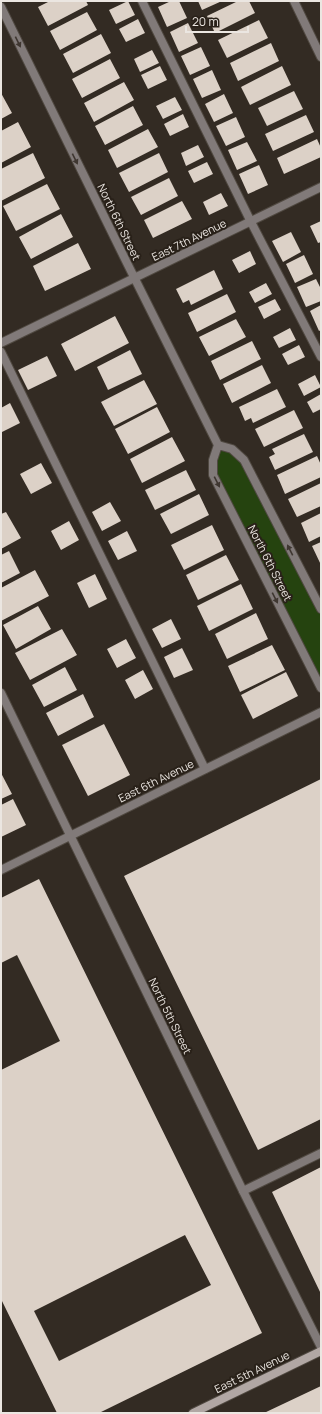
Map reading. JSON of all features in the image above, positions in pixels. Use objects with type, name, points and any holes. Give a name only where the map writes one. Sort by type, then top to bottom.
[{"type":"main road","name":"East 5th Avenue","points":[[193,1413],[321,1351]]},
{"type":"street","points":[[142,1],[251,222],[321,357]]},
{"type":"street","points":[[294,1],[321,57]]},
{"type":"street","name":"North 6th Street","points":[[1,7],[218,445],[213,460],[213,475],[321,688]]},
{"type":"street","name":"East 7th Avenue","points":[[1,343],[321,188]]},
{"type":"street","points":[[1,352],[206,769]]},
{"type":"street","points":[[218,445],[232,450],[244,460],[321,609]]},
{"type":"street","name":"North 5th Street","points":[[1,693],[243,1191],[321,1347]]},
{"type":"street","name":"East 6th Avenue","points":[[1,870],[321,712]]},
{"type":"street","points":[[243,1191],[321,1153]]},
{"type":"green space","points":[[218,445],[244,460],[321,609],[321,688],[213,475]]},
{"type":"building","points":[[50,1],[86,1],[88,5],[48,26],[38,7]]},
{"type":"building","points":[[128,1],[135,15],[116,24],[109,10]]},
{"type":"building","points":[[171,1],[179,1],[187,18],[167,27],[158,7]]},
{"type":"building","points":[[198,1],[222,1],[202,10]]},
{"type":"building","points":[[238,1],[249,1],[255,13],[215,33],[207,16]]},
{"type":"building","points":[[87,12],[97,30],[60,50],[50,31]]},
{"type":"building","points":[[138,19],[145,33],[126,42],[119,29]]},
{"type":"building","points":[[259,20],[268,38],[227,58],[218,40]]},
{"type":"building","points":[[188,23],[198,43],[179,52],[170,32]]},
{"type":"building","points":[[101,34],[111,53],[73,73],[63,54]]},
{"type":"building","points":[[271,43],[279,61],[238,81],[230,63]]},
{"type":"building","points":[[201,47],[210,66],[190,75],[181,56]]},
{"type":"building","points":[[152,50],[159,63],[140,72],[134,59]]},
{"type":"building","points":[[110,59],[120,78],[82,98],[72,79]]},
{"type":"building","points":[[160,66],[167,80],[148,89],[141,75]]},
{"type":"building","points":[[282,66],[291,85],[250,105],[241,87]]},
{"type":"building","points":[[212,70],[221,90],[202,98],[193,79]]},
{"type":"building","points":[[124,82],[134,100],[94,122],[84,103]]},
{"type":"building","points":[[294,91],[303,109],[267,126],[258,108]]},
{"type":"building","points":[[1,93],[12,113],[1,119]]},
{"type":"building","points":[[224,94],[233,113],[214,122],[205,104]]},
{"type":"building","points":[[175,97],[182,110],[163,119],[156,106]]},
{"type":"building","points":[[133,106],[143,125],[105,145],[95,126]]},
{"type":"building","points":[[183,114],[189,127],[170,136],[164,124]]},
{"type":"building","points":[[306,115],[314,132],[273,151],[265,134]]},
{"type":"building","points":[[236,117],[245,137],[226,146],[216,126]]},
{"type":"building","points":[[18,122],[31,147],[1,163],[1,131]]},
{"type":"building","points":[[148,129],[158,147],[117,168],[108,150]]},
{"type":"building","points":[[317,139],[321,148],[321,157],[284,174],[277,158]]},
{"type":"building","points":[[247,142],[257,161],[237,170],[228,150]]},
{"type":"building","points":[[198,145],[204,157],[186,166],[181,153]]},
{"type":"building","points":[[33,153],[45,178],[1,201],[1,169]]},
{"type":"building","points":[[159,153],[168,172],[129,192],[119,173]]},
{"type":"building","points":[[207,162],[213,174],[194,183],[188,171]]},
{"type":"building","points":[[259,165],[268,185],[248,194],[239,174]]},
{"type":"building","points":[[169,178],[178,196],[141,215],[131,197]]},
{"type":"building","points":[[47,184],[60,209],[16,231],[3,206]]},
{"type":"building","points":[[221,193],[228,206],[209,215],[203,202]]},
{"type":"building","points":[[182,201],[192,219],[153,238],[144,220]]},
{"type":"building","points":[[61,214],[73,237],[31,259],[19,237]]},
{"type":"building","points":[[321,221],[321,242],[318,243],[310,226]]},
{"type":"building","points":[[291,232],[301,252],[283,262],[272,241]]},
{"type":"building","points":[[78,243],[91,269],[45,291],[33,266]]},
{"type":"building","points":[[250,251],[256,264],[239,273],[232,260]]},
{"type":"building","points":[[304,255],[313,274],[295,283],[286,264]]},
{"type":"building","points":[[214,270],[223,289],[191,305],[189,300],[183,303],[176,289]]},
{"type":"building","points":[[316,279],[321,289],[321,301],[306,307],[297,287]]},
{"type":"building","points":[[266,283],[272,294],[255,303],[249,292]]},
{"type":"building","points":[[227,294],[236,312],[197,332],[188,313]]},
{"type":"building","points":[[275,299],[281,310],[264,319],[258,307]]},
{"type":"building","points":[[321,305],[321,330],[319,331],[310,311]]},
{"type":"building","points":[[115,316],[129,343],[75,371],[61,344]]},
{"type":"building","points":[[236,319],[246,337],[209,356],[199,337]]},
{"type":"building","points":[[290,328],[296,340],[279,348],[273,337]]},
{"type":"building","points":[[252,341],[261,359],[220,380],[211,361]]},
{"type":"building","points":[[299,345],[305,357],[288,365],[282,354]]},
{"type":"building","points":[[130,350],[142,374],[108,390],[97,367]]},
{"type":"building","points":[[47,356],[57,376],[28,390],[18,370]]},
{"type":"building","points":[[262,365],[271,383],[232,403],[223,384]]},
{"type":"building","points":[[315,375],[321,387],[304,396],[298,384]]},
{"type":"building","points":[[144,380],[157,404],[114,426],[101,402]]},
{"type":"building","points":[[277,389],[286,407],[253,423],[251,418],[245,421],[239,407]]},
{"type":"building","points":[[321,394],[321,409],[313,413],[307,402]]},
{"type":"building","points":[[10,403],[20,423],[2,432],[1,408]]},
{"type":"building","points":[[157,407],[170,432],[128,454],[115,429]]},
{"type":"building","points":[[294,410],[303,428],[264,447],[255,429]]},
{"type":"building","points":[[304,434],[313,452],[275,470],[269,457],[275,454],[272,449]]},
{"type":"building","points":[[172,437],[185,461],[142,483],[130,459]]},
{"type":"building","points":[[317,456],[321,465],[321,477],[285,494],[277,475]]},
{"type":"building","points":[[41,463],[52,483],[31,494],[20,474]]},
{"type":"building","points":[[186,470],[196,490],[155,510],[145,490]]},
{"type":"building","points":[[321,483],[321,506],[297,517],[288,499]]},
{"type":"building","points":[[199,494],[209,515],[171,534],[160,514]]},
{"type":"building","points":[[110,502],[121,521],[102,531],[92,512]]},
{"type":"building","points":[[6,512],[21,538],[1,549],[1,514]]},
{"type":"building","points":[[321,513],[321,536],[309,542],[301,523]]},
{"type":"building","points":[[69,521],[79,540],[61,550],[51,531]]},
{"type":"building","points":[[212,525],[224,550],[184,570],[171,545]]},
{"type":"building","points":[[127,531],[137,551],[118,560],[108,541]]},
{"type":"building","points":[[321,542],[321,565],[312,546]]},
{"type":"building","points":[[9,551],[20,573],[1,583],[1,555]]},
{"type":"building","points":[[226,555],[239,580],[198,600],[186,575]]},
{"type":"building","points":[[35,570],[49,596],[1,621],[1,588]]},
{"type":"building","points":[[95,574],[107,599],[89,608],[77,583]]},
{"type":"building","points":[[241,584],[253,609],[209,631],[197,606]]},
{"type":"building","points":[[38,606],[51,629],[16,649],[3,625]]},
{"type":"building","points":[[256,613],[268,639],[227,659],[215,634]]},
{"type":"building","points":[[171,619],[181,639],[162,648],[152,629]]},
{"type":"building","points":[[62,629],[77,655],[30,680],[15,653]]},
{"type":"building","points":[[126,639],[136,658],[117,668],[107,649]]},
{"type":"building","points":[[272,645],[285,670],[240,692],[228,666]]},
{"type":"building","points":[[182,648],[193,670],[174,678],[164,657]]},
{"type":"building","points":[[65,667],[77,690],[44,707],[32,685]]},
{"type":"building","points":[[143,670],[153,689],[135,699],[125,680]]},
{"type":"building","points":[[286,672],[298,696],[253,719],[241,695]]},
{"type":"building","points":[[83,694],[94,717],[58,736],[46,713]]},
{"type":"building","points":[[104,724],[130,775],[88,796],[62,745]]},
{"type":"building","points":[[1,773],[12,794],[1,799]]},
{"type":"building","points":[[321,779],[321,1119],[258,1150],[124,876]]},
{"type":"building","points":[[13,799],[26,825],[1,837],[1,805]]},
{"type":"building","points":[[39,879],[262,1333],[99,1413],[57,1413],[1,1299],[1,1070],[60,1041],[17,955],[1,963],[1,898]],"holes":[[[185,1235],[211,1285],[59,1361],[34,1311]]]},
{"type":"building","points":[[321,1167],[321,1294],[272,1192]]},
{"type":"building","points":[[321,1386],[321,1413],[264,1413]]}]
